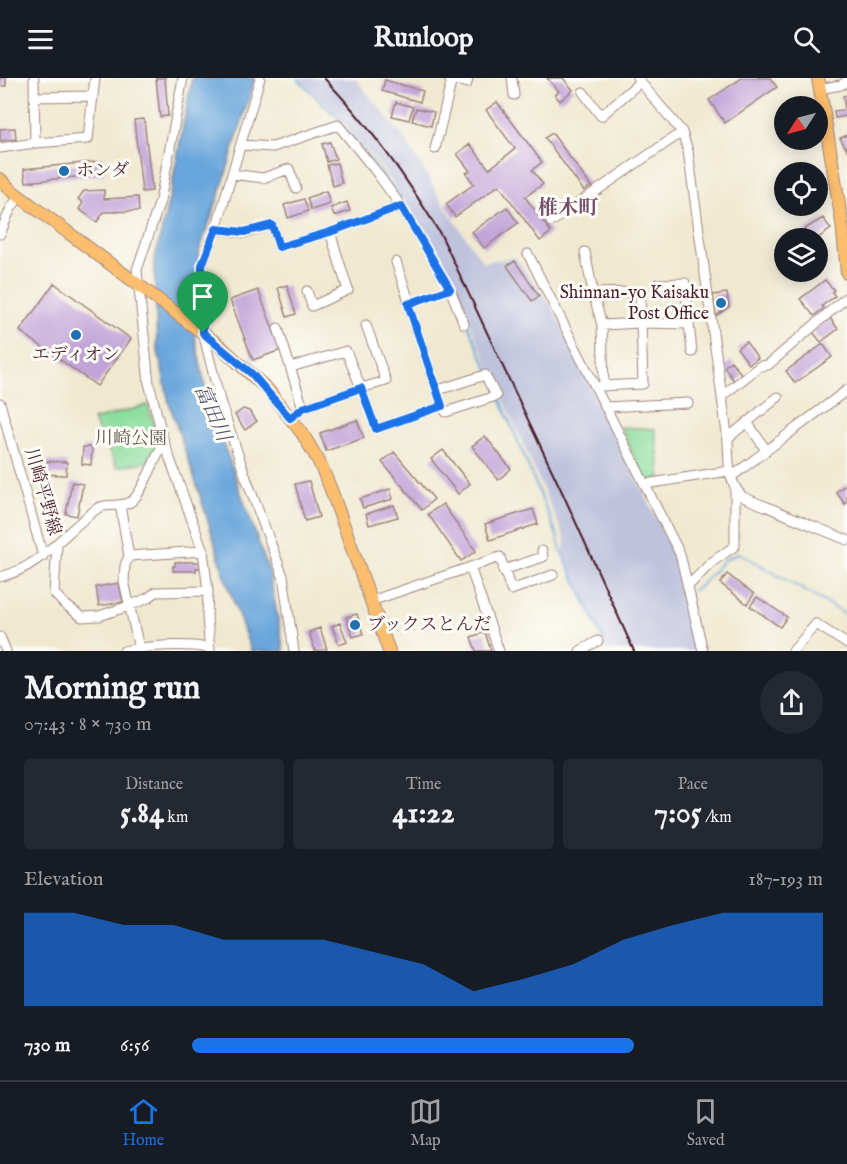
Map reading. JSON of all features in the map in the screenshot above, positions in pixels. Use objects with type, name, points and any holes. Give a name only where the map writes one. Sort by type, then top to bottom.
[{"type":"main road","points":[[819,84],[844,220],[847,273]]},
{"type":"main road","points":[[0,179],[19,196],[200,331],[252,374],[290,418],[302,433],[322,469],[388,651]]},
{"type":"street","points":[[34,78],[35,143]]},
{"type":"street","points":[[0,148],[88,139],[95,78]]},
{"type":"street","points":[[124,651],[192,645],[210,650],[207,617],[208,591],[203,551],[164,442],[150,383],[142,288],[137,270],[160,201],[183,78]]},
{"type":"street","points":[[260,78],[216,229],[202,265],[200,331],[220,404],[283,576],[294,651]]},
{"type":"street","points":[[435,149],[450,79],[466,83],[468,78]]},
{"type":"street","points":[[512,78],[514,95]]},
{"type":"street","points":[[583,92],[601,116],[639,80],[682,132],[688,151],[728,438],[730,474],[735,489],[735,546],[712,562],[688,586]]},
{"type":"street","points":[[819,84],[841,85],[847,81]]},
{"type":"street","points":[[34,97],[93,96]]},
{"type":"street","points":[[241,145],[273,147],[338,125],[401,206],[450,289],[464,324]]},
{"type":"street","points":[[551,222],[682,132]]},
{"type":"street","points":[[232,174],[263,178],[289,169],[296,188]]},
{"type":"street","points":[[1,229],[19,196]]},
{"type":"street","points":[[216,229],[244,232],[272,225],[279,247],[330,232],[401,206]]},
{"type":"street","points":[[307,291],[312,306],[348,290],[330,232]]},
{"type":"street","points":[[585,252],[602,325],[599,386]]},
{"type":"street","points":[[528,254],[599,386],[605,407],[680,554],[703,651]]},
{"type":"street","points":[[396,262],[408,304],[442,406],[446,412],[496,396],[485,375],[438,390]]},
{"type":"street","points":[[657,284],[685,283],[692,352]]},
{"type":"street","points":[[408,304],[450,289]]},
{"type":"street","points":[[593,293],[640,292],[643,384],[599,386]]},
{"type":"street","points":[[687,299],[707,297]]},
{"type":"street","points":[[722,396],[760,366],[768,365],[847,297]]},
{"type":"street","points":[[602,325],[689,324]]},
{"type":"street","points":[[290,418],[303,408],[386,381],[366,325]]},
{"type":"street","points":[[278,328],[303,408]]},
{"type":"street","points":[[291,368],[345,351],[376,429],[442,406]]},
{"type":"street","points":[[645,484],[730,474],[847,390]]},
{"type":"street","points":[[728,438],[778,397]]},
{"type":"street","name":"川崎平野線","points":[[0,403],[43,556]]},
{"type":"street","points":[[605,407],[688,403]]},
{"type":"street","points":[[747,422],[766,450]]},
{"type":"street","points":[[0,577],[10,575],[43,556],[101,506],[132,502],[141,489],[164,442]]},
{"type":"street","points":[[735,489],[743,497],[847,540]]},
{"type":"street","points":[[120,505],[129,556],[125,565],[124,581],[139,648]]},
{"type":"street","points":[[57,545],[54,593],[82,617],[99,616],[129,606],[156,592],[208,591]]},
{"type":"street","points":[[129,556],[203,551]]},
{"type":"street","points":[[503,570],[543,556],[542,551]]},
{"type":"street","points":[[371,601],[500,557],[511,590],[552,575]]},
{"type":"street","points":[[470,567],[499,651]]},
{"type":"street","points":[[793,651],[816,624],[847,644]]},
{"type":"street","points":[[0,637],[6,651]]},
{"type":"street","points":[[580,651],[598,641]]},
{"type":"shaded area","points":[[298,78],[355,78],[405,139],[450,214],[483,262],[515,257],[551,305],[671,547],[686,616],[697,651],[606,651],[563,554],[565,539],[451,280],[422,228],[387,174],[328,105]]},
{"type":"green space","name":"川崎公園","points":[[148,405],[159,442],[151,461],[117,467],[93,420]]},
{"type":"green space","points":[[620,427],[655,429],[661,479],[646,481]]},
{"type":"water","points":[[192,78],[255,78],[221,190],[199,251],[193,327],[209,406],[269,572],[284,651],[251,651],[169,403],[157,346],[154,262],[170,195]]},
{"type":"building","points":[[0,78],[6,78],[6,86],[0,86]]},
{"type":"building","points":[[156,78],[165,78],[168,116],[160,117]]},
{"type":"building","points":[[547,78],[563,78],[573,90],[560,101],[555,95],[559,91]]},
{"type":"building","points":[[742,78],[770,78],[777,87],[725,123],[709,100]]},
{"type":"building","points":[[385,80],[423,91],[420,102],[382,91]]},
{"type":"building","points":[[847,95],[847,116],[835,118],[834,111],[845,110],[843,96]]},
{"type":"building","points":[[396,102],[413,107],[409,120],[392,116]]},
{"type":"building","points":[[497,102],[542,162],[532,170],[543,184],[525,197],[551,232],[540,241],[499,185],[455,217],[446,204],[474,184],[466,173],[470,171],[457,154],[470,144],[489,169],[515,149],[486,110]]},
{"type":"building","points":[[416,108],[434,112],[431,126],[412,121]]},
{"type":"building","points":[[144,119],[152,191],[142,192],[134,120]]},
{"type":"building","points":[[15,128],[16,139],[0,141],[0,129]]},
{"type":"building","points":[[552,133],[591,186],[584,191],[545,138]]},
{"type":"building","points":[[847,135],[847,150],[840,138]]},
{"type":"building","points":[[330,142],[336,159],[327,162],[322,144]]},
{"type":"building","name":"ホンダ","points":[[102,161],[104,174],[26,182],[24,169]]},
{"type":"building","points":[[337,163],[342,183],[333,186],[327,165]]},
{"type":"building","points":[[104,190],[104,199],[138,197],[139,211],[104,212],[97,222],[79,209],[83,203],[78,199],[84,191]]},
{"type":"building","points":[[326,191],[330,204],[311,210],[307,198]]},
{"type":"building","points":[[304,199],[308,211],[288,218],[284,205]]},
{"type":"building","points":[[347,202],[350,211],[334,216],[331,208]]},
{"type":"building","points":[[507,207],[518,223],[484,248],[472,232]]},
{"type":"building","points":[[823,218],[831,229],[828,231],[828,228],[806,228]]},
{"type":"building","points":[[515,261],[539,296],[532,301],[507,266]]},
{"type":"building","points":[[822,282],[827,282],[834,290],[832,292],[835,296],[814,316],[800,299]]},
{"type":"building","name":"エディオン","points":[[54,283],[131,339],[97,386],[20,331]]},
{"type":"building","points":[[287,285],[296,314],[287,317],[278,288]]},
{"type":"building","points":[[258,290],[281,350],[253,360],[230,300]]},
{"type":"building","points":[[727,293],[729,307],[716,316],[713,295]]},
{"type":"building","points":[[830,318],[838,329],[821,342],[812,331]]},
{"type":"building","points":[[746,342],[758,358],[749,364],[737,348]]},
{"type":"building","points":[[823,344],[832,357],[795,383],[786,371]]},
{"type":"building","points":[[731,361],[743,376],[735,382],[724,367]]},
{"type":"building","points":[[243,409],[249,411],[257,421],[245,430],[235,415]]},
{"type":"building","points":[[357,420],[364,438],[326,451],[320,433]]},
{"type":"building","points":[[485,436],[511,469],[498,480],[472,446]]},
{"type":"building","points":[[83,447],[92,447],[91,465],[82,464]]},
{"type":"building","points":[[443,450],[470,484],[458,494],[431,459]]},
{"type":"building","points":[[394,452],[434,499],[422,510],[382,462]]},
{"type":"building","points":[[34,461],[67,462],[66,475],[33,474]]},
{"type":"building","points":[[309,481],[319,517],[305,521],[295,484]]},
{"type":"building","points":[[72,482],[83,484],[77,516],[66,514]]},
{"type":"building","points":[[847,484],[847,502],[845,504],[836,492]]},
{"type":"building","points":[[390,489],[393,499],[363,508],[360,499]]},
{"type":"building","points":[[443,504],[476,551],[461,561],[428,514]]},
{"type":"building","points":[[394,505],[398,517],[369,525],[366,514]]},
{"type":"building","points":[[533,509],[538,524],[490,540],[485,524]]},
{"type":"building","points":[[175,562],[200,562],[200,568],[196,568],[196,571],[173,571]]},
{"type":"building","points":[[727,574],[754,594],[747,604],[720,583]]},
{"type":"building","points":[[119,583],[123,602],[99,606],[96,587]]},
{"type":"building","points":[[757,597],[787,617],[780,627],[750,606]]},
{"type":"building","name":"ブックスとんだ","points":[[357,614],[363,634],[353,637],[346,617]]},
{"type":"building","points":[[340,623],[347,642],[339,645],[332,626]]},
{"type":"building","points":[[320,628],[327,649],[315,651],[309,632]]},
{"type":"building","points":[[485,632],[491,651],[476,651],[471,637]]},
{"type":"waterway","points":[[297,78],[342,122]]},
{"type":"waterway","points":[[347,129],[401,198]]},
{"type":"waterway","points":[[468,325],[490,374]]},
{"type":"waterway","points":[[499,396],[557,535],[561,551],[604,640],[600,643]]},
{"type":"waterway","points":[[693,590],[699,587],[724,560],[739,553],[847,615]]},
{"type":"waterway","points":[[688,593],[684,594],[690,617]]},
{"type":"railway","points":[[324,78],[388,154],[442,237],[634,651]]},
{"type":"place","name":"ホンダ","points":[[64,171]]},
{"type":"place","name":"Shinnan-yo Kaisaku Post Office","points":[[721,303]]},
{"type":"place","name":"エディオン","points":[[76,335]]},
{"type":"place","name":"ブックスとんだ","points":[[355,625]]},
{"type":"district","name":"椎木町","points":[[568,208]]},
{"type":"route","points":[[401,206],[450,289],[408,304],[442,406],[376,429],[361,388],[303,408],[290,418],[252,374],[203,333],[202,265],[216,229],[244,232],[272,225],[279,247],[330,232],[401,206]]},
{"type":"water label","name":"富田川","points":[[212,413]]}]
